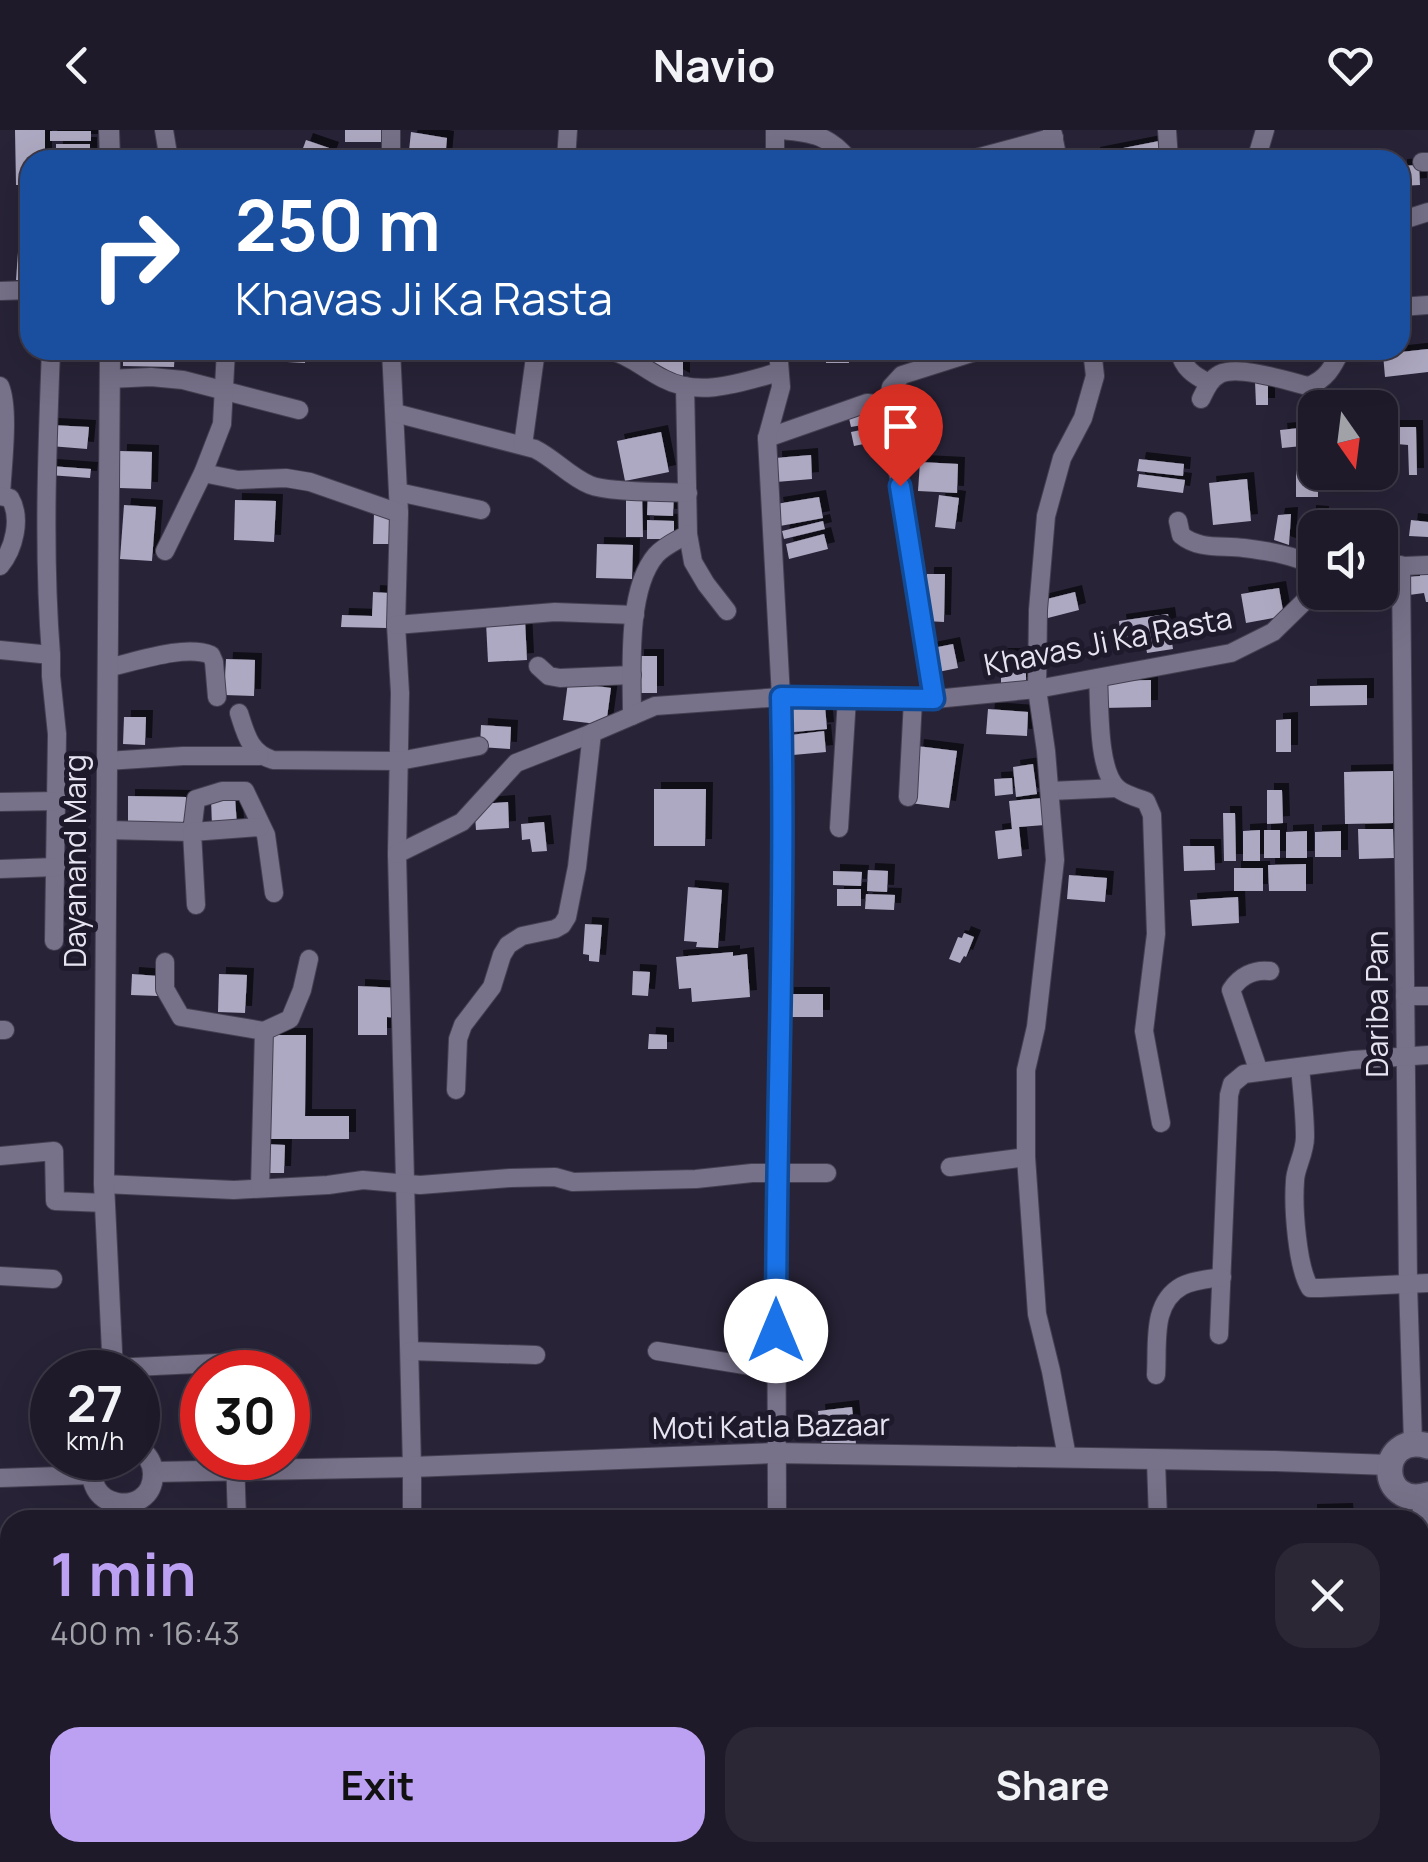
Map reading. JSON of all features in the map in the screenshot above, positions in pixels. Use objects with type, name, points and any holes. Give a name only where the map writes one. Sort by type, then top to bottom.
[{"type":"main road","points":[[1418,1501],[1396,1489],[1390,1465],[1398,1450],[1421,1444]]},
{"type":"street","points":[[778,130],[812,133],[841,150]]},
{"type":"street","points":[[1000,150],[1053,133]]},
{"type":"street","points":[[50,360],[48,576],[57,734],[54,941]]},
{"type":"street","name":"Dayanand Marg","points":[[110,360],[104,1193],[112,1350]]},
{"type":"street","points":[[165,551],[204,473],[222,424],[225,360]]},
{"type":"street","points":[[392,360],[398,492],[397,854],[412,1510]]},
{"type":"street","points":[[523,445],[535,360]]},
{"type":"street","points":[[634,360],[669,382],[701,389],[778,372]]},
{"type":"street","points":[[777,1510],[776,1173],[784,824],[767,438],[781,387],[778,360]]},
{"type":"street","points":[[886,410],[891,388],[902,374],[949,360]]},
{"type":"street","points":[[1067,1457],[1037,1314],[1026,1157],[1026,1070],[1036,1028],[1055,860],[1037,689],[1038,610],[1046,516],[1062,458],[1083,418],[1095,376],[1093,360]]},
{"type":"street","points":[[1183,360],[1205,391],[1218,375],[1232,370],[1308,386],[1326,376],[1335,360]]},
{"type":"street","points":[[109,379],[182,380],[299,410]]},
{"type":"street","points":[[0,386],[0,496],[10,498],[16,516],[11,552],[0,566]]},
{"type":"street","points":[[685,386],[688,534],[693,562],[726,611]]},
{"type":"street","points":[[767,438],[868,403],[884,405],[934,699]]},
{"type":"street","points":[[395,413],[523,445],[554,458],[575,478],[599,488],[688,493]]},
{"type":"street","points":[[204,473],[238,480],[286,478],[310,482],[398,513]]},
{"type":"street","points":[[398,492],[482,510]]},
{"type":"street","points":[[1178,521],[1182,535],[1197,545],[1239,547],[1298,558]]},
{"type":"street","points":[[632,716],[637,600],[657,553],[688,534]]},
{"type":"street","points":[[1398,565],[1428,565]]},
{"type":"street","name":"Dariba Pan","points":[[1401,565],[1408,1283],[1420,1383],[1421,1444]]},
{"type":"street","name":"Khavas Ji Ka Rasta","points":[[397,854],[462,822],[516,763],[655,706],[781,697],[913,700],[1037,689],[1231,652],[1273,632],[1298,608]]},
{"type":"street","points":[[396,624],[555,612],[635,616]]},
{"type":"street","points":[[0,650],[51,655]]},
{"type":"street","points":[[107,668],[200,650],[211,655],[214,662],[218,698]]},
{"type":"street","points":[[538,666],[549,676],[560,678],[632,675]]},
{"type":"street","points":[[1098,678],[1104,760],[1117,788]]},
{"type":"street","points":[[838,828],[848,698]]},
{"type":"street","points":[[908,798],[913,700]]},
{"type":"street","points":[[239,714],[249,743],[260,756]]},
{"type":"street","points":[[456,1090],[462,1025],[492,987],[508,944],[522,936],[554,929],[567,918],[592,733]]},
{"type":"street","points":[[106,761],[260,756],[273,760],[399,761],[478,746]]},
{"type":"street","points":[[1050,791],[1117,788],[1146,801],[1152,815],[1156,934],[1144,1031],[1161,1124]]},
{"type":"street","points":[[196,905],[192,832],[196,799],[222,791],[246,792],[266,835],[274,894]]},
{"type":"street","points":[[0,802],[57,802]]},
{"type":"street","points":[[107,830],[192,832],[260,827]]},
{"type":"street","points":[[0,869],[56,867]]},
{"type":"street","points":[[165,962],[165,989],[181,1016],[264,1031],[290,1019],[309,960]]},
{"type":"street","points":[[1259,1072],[1231,990],[1246,975],[1270,971]]},
{"type":"street","points":[[1405,996],[1428,996]]},
{"type":"street","points":[[260,1188],[264,1031]]},
{"type":"street","points":[[1220,1335],[1232,1084],[1244,1074],[1428,1055]]},
{"type":"street","points":[[1300,1067],[1306,1138],[1294,1177],[1304,1278],[1310,1288],[1428,1283]]},
{"type":"street","points":[[0,1156],[54,1151],[55,1201],[104,1193],[234,1190],[362,1180],[420,1185],[554,1177],[573,1182],[827,1173]]},
{"type":"street","points":[[950,1167],[1026,1157]]},
{"type":"street","points":[[0,1276],[53,1279]]},
{"type":"street","points":[[1156,1375],[1159,1314],[1166,1297],[1185,1284],[1222,1276]]},
{"type":"street","points":[[410,1351],[536,1356]]},
{"type":"street","points":[[657,1351],[776,1370]]},
{"type":"street","name":"Moti Katla Bazaar","points":[[310,1466],[412,1468],[776,1453],[1390,1465]]},
{"type":"street","points":[[1156,1460],[1158,1510]]},
{"type":"street","points":[[0,1478],[30,1474]]},
{"type":"street","points":[[96,1480],[98,1491],[117,1510]]},
{"type":"street","points":[[122,1510],[144,1496],[152,1480]]},
{"type":"street","points":[[236,1480],[237,1510]]},
{"type":"building","points":[[15,130],[45,130],[45,150],[20,150],[20,185],[16,185]]},
{"type":"building","points":[[345,130],[386,130],[386,142],[345,142]]},
{"type":"building","points":[[50,131],[91,131],[91,141],[50,141]]},
{"type":"building","points":[[411,132],[447,138],[446,150],[409,150]]},
{"type":"building","points":[[306,140],[332,149],[332,150],[302,150]]},
{"type":"building","points":[[1159,141],[1160,150],[1113,150]]},
{"type":"building","points":[[56,144],[90,144],[90,150],[56,150]]},
{"type":"building","points":[[1410,165],[1419,165],[1420,185],[1410,186]]},
{"type":"building","points":[[18,252],[20,252],[20,280],[16,280]]},
{"type":"building","points":[[1428,349],[1428,372],[1385,377],[1384,360],[1410,360],[1410,351]]},
{"type":"building","points":[[123,360],[174,360],[174,367],[123,366]]},
{"type":"building","points":[[269,360],[305,360],[305,363]]},
{"type":"building","points":[[646,360],[683,360],[683,380]]},
{"type":"building","points":[[849,360],[849,363],[826,363]]},
{"type":"building","points":[[1255,381],[1268,381],[1268,405],[1256,405]]},
{"type":"building","points":[[877,408],[880,422],[851,427],[848,414]]},
{"type":"building","points":[[51,425],[89,427],[87,449],[50,446]]},
{"type":"building","points":[[880,426],[883,440],[854,446],[851,432]]},
{"type":"building","points":[[1398,427],[1416,427],[1417,475],[1409,475],[1408,445],[1398,444]]},
{"type":"building","points":[[1298,428],[1298,446],[1282,448],[1280,430]]},
{"type":"building","points":[[661,432],[669,472],[625,481],[617,441]]},
{"type":"building","points":[[120,451],[152,452],[151,489],[119,488]]},
{"type":"building","points":[[1296,452],[1298,490],[1318,490],[1318,497],[1296,497]]},
{"type":"building","points":[[811,455],[812,479],[776,482],[775,458]]},
{"type":"building","points":[[1139,459],[1184,464],[1183,476],[1137,471]]},
{"type":"building","points":[[920,462],[958,464],[957,493],[918,491]]},
{"type":"building","points":[[50,466],[91,469],[90,478],[49,475]]},
{"type":"building","points":[[1139,474],[1185,480],[1183,493],[1137,487]]},
{"type":"building","points":[[1247,479],[1251,521],[1213,525],[1209,483]]},
{"type":"building","points":[[626,491],[642,491],[643,537],[626,537]]},
{"type":"building","points":[[648,492],[674,493],[673,516],[647,515]]},
{"type":"building","points":[[939,495],[959,498],[955,529],[935,527]]},
{"type":"building","points":[[819,497],[823,518],[780,526],[776,504]]},
{"type":"building","points":[[235,500],[276,501],[274,542],[234,540]]},
{"type":"building","points":[[124,505],[156,507],[152,561],[120,559]]},
{"type":"building","points":[[374,513],[391,514],[390,544],[373,544]]},
{"type":"building","points":[[1291,514],[1289,545],[1274,540],[1278,515]]},
{"type":"building","points":[[647,520],[674,521],[674,539],[647,539]]},
{"type":"building","points":[[1411,520],[1428,522],[1428,537],[1409,536]]},
{"type":"building","points":[[823,521],[825,529],[784,539],[782,531]]},
{"type":"building","points":[[824,534],[828,549],[789,559],[786,544]]},
{"type":"building","points":[[597,544],[633,545],[632,579],[596,578]]},
{"type":"building","points":[[1428,572],[1426,602],[1424,593],[1409,595],[1405,577]]},
{"type":"building","points":[[927,574],[945,574],[944,622],[926,621]]},
{"type":"building","points":[[1279,588],[1284,616],[1246,623],[1241,594]]},
{"type":"building","points":[[373,592],[388,593],[387,628],[341,627],[342,615],[372,616]]},
{"type":"building","points":[[1075,592],[1079,610],[1044,619],[1039,601]]},
{"type":"building","points":[[1168,614],[1173,649],[1147,653],[1144,635],[1121,638],[1119,621]]},
{"type":"building","points":[[525,620],[527,660],[488,662],[486,622]]},
{"type":"building","points":[[953,644],[958,668],[933,673],[928,649]]},
{"type":"building","points":[[1001,655],[1026,655],[1026,684],[1001,684]]},
{"type":"building","points":[[637,656],[657,656],[657,693],[637,693]]},
{"type":"building","points":[[226,659],[255,660],[254,696],[224,695]]},
{"type":"building","points":[[1151,680],[1151,707],[1102,708],[1102,681]]},
{"type":"building","points":[[568,682],[611,688],[606,725],[563,720]]},
{"type":"building","points":[[1367,685],[1367,705],[1310,706],[1310,686]]},
{"type":"building","points":[[825,706],[827,729],[794,732],[792,709]]},
{"type":"building","points":[[988,709],[1028,712],[1027,736],[986,734]]},
{"type":"building","points":[[124,717],[146,717],[145,745],[123,744]]},
{"type":"building","points":[[1291,719],[1291,752],[1276,752],[1276,720]]},
{"type":"building","points":[[481,725],[511,727],[510,749],[480,747]]},
{"type":"building","points":[[824,731],[826,752],[793,755],[790,735]]},
{"type":"building","points":[[917,746],[957,751],[949,808],[910,803]]},
{"type":"building","points":[[1033,764],[1037,794],[1016,797],[1013,767]]},
{"type":"building","points":[[1393,771],[1393,823],[1345,824],[1344,772]]},
{"type":"building","points":[[1012,778],[1013,794],[995,796],[994,779]]},
{"type":"building","points":[[654,789],[706,789],[705,846],[654,846]]},
{"type":"building","points":[[1267,790],[1282,790],[1283,823],[1267,824]]},
{"type":"building","points":[[128,796],[186,797],[186,828],[128,828]]},
{"type":"building","points":[[235,797],[237,826],[212,827],[211,798]]},
{"type":"building","points":[[1042,798],[1045,825],[1019,827],[1022,856],[998,859],[995,831],[1012,829],[1009,801]]},
{"type":"building","points":[[508,802],[509,828],[476,830],[475,816],[482,815],[481,804]]},
{"type":"building","points":[[1223,813],[1235,813],[1236,861],[1224,861]]},
{"type":"building","points":[[544,822],[547,851],[532,852],[530,839],[522,840],[521,824]]},
{"type":"building","points":[[1358,829],[1393,829],[1394,858],[1359,859]]},
{"type":"building","points":[[1260,830],[1260,861],[1243,861],[1243,831]]},
{"type":"building","points":[[1264,830],[1280,830],[1280,858],[1264,858]]},
{"type":"building","points":[[1307,831],[1307,858],[1286,858],[1286,832]]},
{"type":"building","points":[[1341,831],[1341,857],[1315,857],[1315,832]]},
{"type":"building","points":[[1183,846],[1214,846],[1215,870],[1184,871]]},
{"type":"building","points":[[1306,864],[1306,891],[1269,891],[1268,865]]},
{"type":"building","points":[[1234,868],[1263,868],[1263,891],[1234,891]]},
{"type":"building","points":[[868,870],[888,871],[887,892],[867,891]]},
{"type":"building","points":[[833,871],[862,872],[861,886],[833,885]]},
{"type":"building","points":[[1069,875],[1107,878],[1105,902],[1067,899]]},
{"type":"building","points":[[688,887],[722,890],[718,948],[696,947],[697,942],[684,941]]},
{"type":"building","points":[[837,889],[861,889],[861,906],[837,906]]},
{"type":"building","points":[[866,894],[895,895],[894,910],[865,909]]},
{"type":"building","points":[[1238,897],[1239,923],[1192,926],[1190,900]]},
{"type":"building","points":[[585,924],[602,925],[599,962],[589,961],[589,955],[583,954]]},
{"type":"building","points":[[964,933],[974,937],[960,963],[949,959],[958,937],[962,938]]},
{"type":"building","points":[[733,952],[733,956],[747,954],[750,997],[692,1002],[691,988],[679,989],[676,957]]},
{"type":"building","points":[[633,971],[650,972],[648,996],[632,995]]},
{"type":"building","points":[[132,974],[158,976],[158,996],[131,995]]},
{"type":"building","points":[[219,974],[247,975],[245,1013],[218,1012]]},
{"type":"building","points":[[358,986],[399,988],[399,1018],[387,1017],[387,1035],[358,1035]]},
{"type":"building","points":[[787,994],[823,994],[823,1017],[787,1017]]},
{"type":"building","points":[[649,1034],[667,1035],[667,1049],[648,1049]]},
{"type":"building","points":[[268,1035],[306,1035],[305,1116],[349,1116],[349,1139],[267,1139]]},
{"type":"building","points":[[264,1144],[285,1145],[284,1173],[263,1173]]},
{"type":"building","points":[[852,1407],[856,1444],[822,1447],[818,1411]]},
{"type":"route","points":[[776,1331],[784,824],[781,697],[934,699],[900,486]]}]
